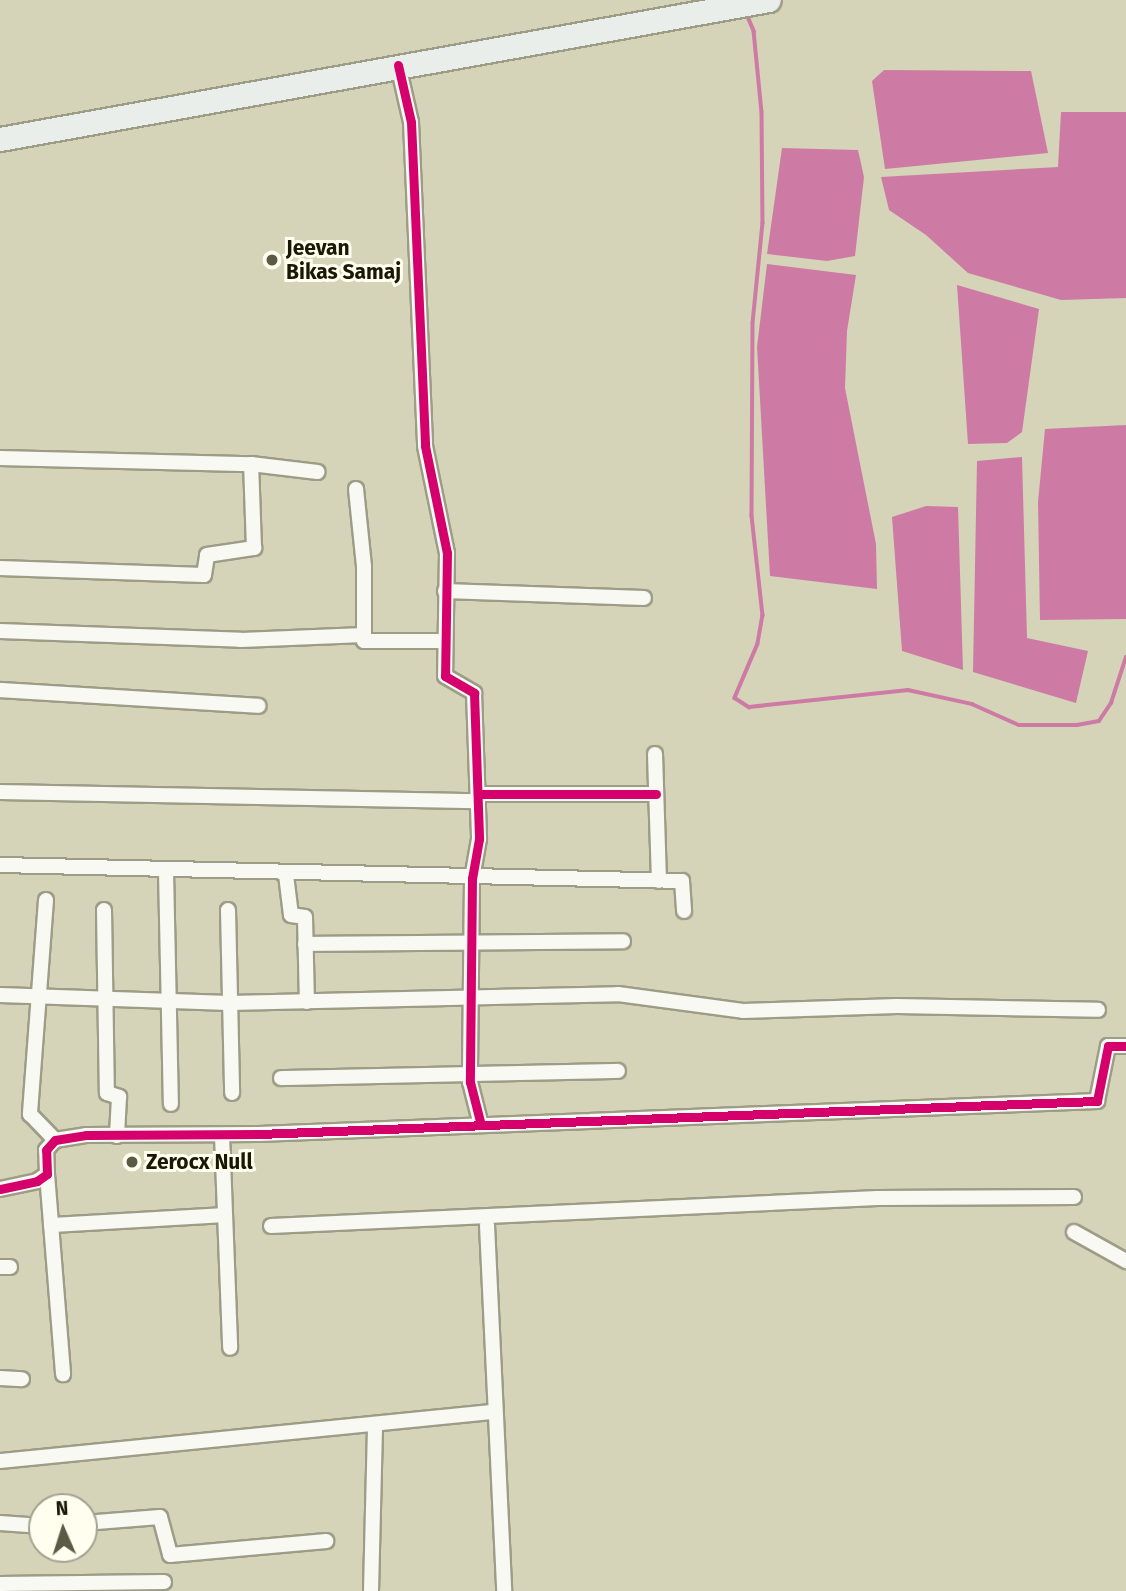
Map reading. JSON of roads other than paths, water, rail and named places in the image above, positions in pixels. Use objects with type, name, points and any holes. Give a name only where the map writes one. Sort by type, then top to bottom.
[{"type":"main road","points":[[0,139],[763,1]]},
{"type":"street","points":[[398,65],[411,122],[421,407],[430,480],[447,553],[445,676],[474,693],[479,839],[472,878],[470,944],[473,1001],[470,1073],[481,1125]]},
{"type":"street","points":[[0,458],[251,464],[318,472]]},
{"type":"street","points":[[0,568],[204,575],[207,555],[254,548],[251,464]]},
{"type":"street","points":[[356,489],[364,568],[364,641],[445,641]]},
{"type":"street","points":[[445,591],[644,598]]},
{"type":"street","points":[[0,631],[241,640],[364,635]]},
{"type":"street","points":[[0,690],[259,706]]},
{"type":"street","points":[[654,754],[659,881]]},
{"type":"street","points":[[0,792],[478,798],[656,794]]},
{"type":"street","points":[[0,865],[286,875],[682,881],[684,911]]},
{"type":"street","points":[[166,871],[171,1104]]},
{"type":"street","points":[[286,875],[291,915],[305,917],[307,1002]]},
{"type":"street","points":[[46,900],[30,1114],[55,1140]]},
{"type":"street","points":[[104,909],[103,1000],[107,1093],[120,1097],[117,1136]]},
{"type":"street","points":[[228,910],[232,1093]]},
{"type":"street","points":[[304,944],[623,941]]},
{"type":"street","points":[[0,995],[38,999],[229,1003],[473,1001],[618,994],[743,1011],[897,1006],[1098,1010]]},
{"type":"street","points":[[63,1374],[46,1150],[55,1140],[1097,1101],[1108,1045],[1126,1046]]},
{"type":"street","points":[[281,1078],[618,1071]]},
{"type":"street","points":[[222,1135],[230,1348]]},
{"type":"street","points":[[0,1189],[37,1181],[47,1174]]},
{"type":"street","points":[[271,1226],[877,1198],[1074,1197]]},
{"type":"street","points":[[51,1225],[223,1215]]},
{"type":"street","points":[[487,1224],[504,1591]]},
{"type":"street","points":[[1074,1232],[1126,1261]]},
{"type":"street","points":[[0,1378],[22,1378]]},
{"type":"street","points":[[0,1461],[495,1412]]},
{"type":"street","points":[[371,1591],[375,1424]]},
{"type":"street","points":[[98,1522],[160,1517],[170,1555],[326,1541]]},
{"type":"street","points":[[0,1523],[28,1525]]},
{"type":"street","points":[[0,1584],[164,1582]]},
{"type":"waterway","points":[[746,12],[754,31],[762,112],[763,223],[753,323],[752,516],[763,615],[758,644],[735,698],[749,707],[908,690],[972,704],[1019,725],[1077,725],[1099,721],[1111,703],[1126,657]]},
{"type":"place","name":"Jeevan Bikas Samaj","points":[[272,260]]},
{"type":"place","name":"Zerocx Null","points":[[132,1162]]}]
